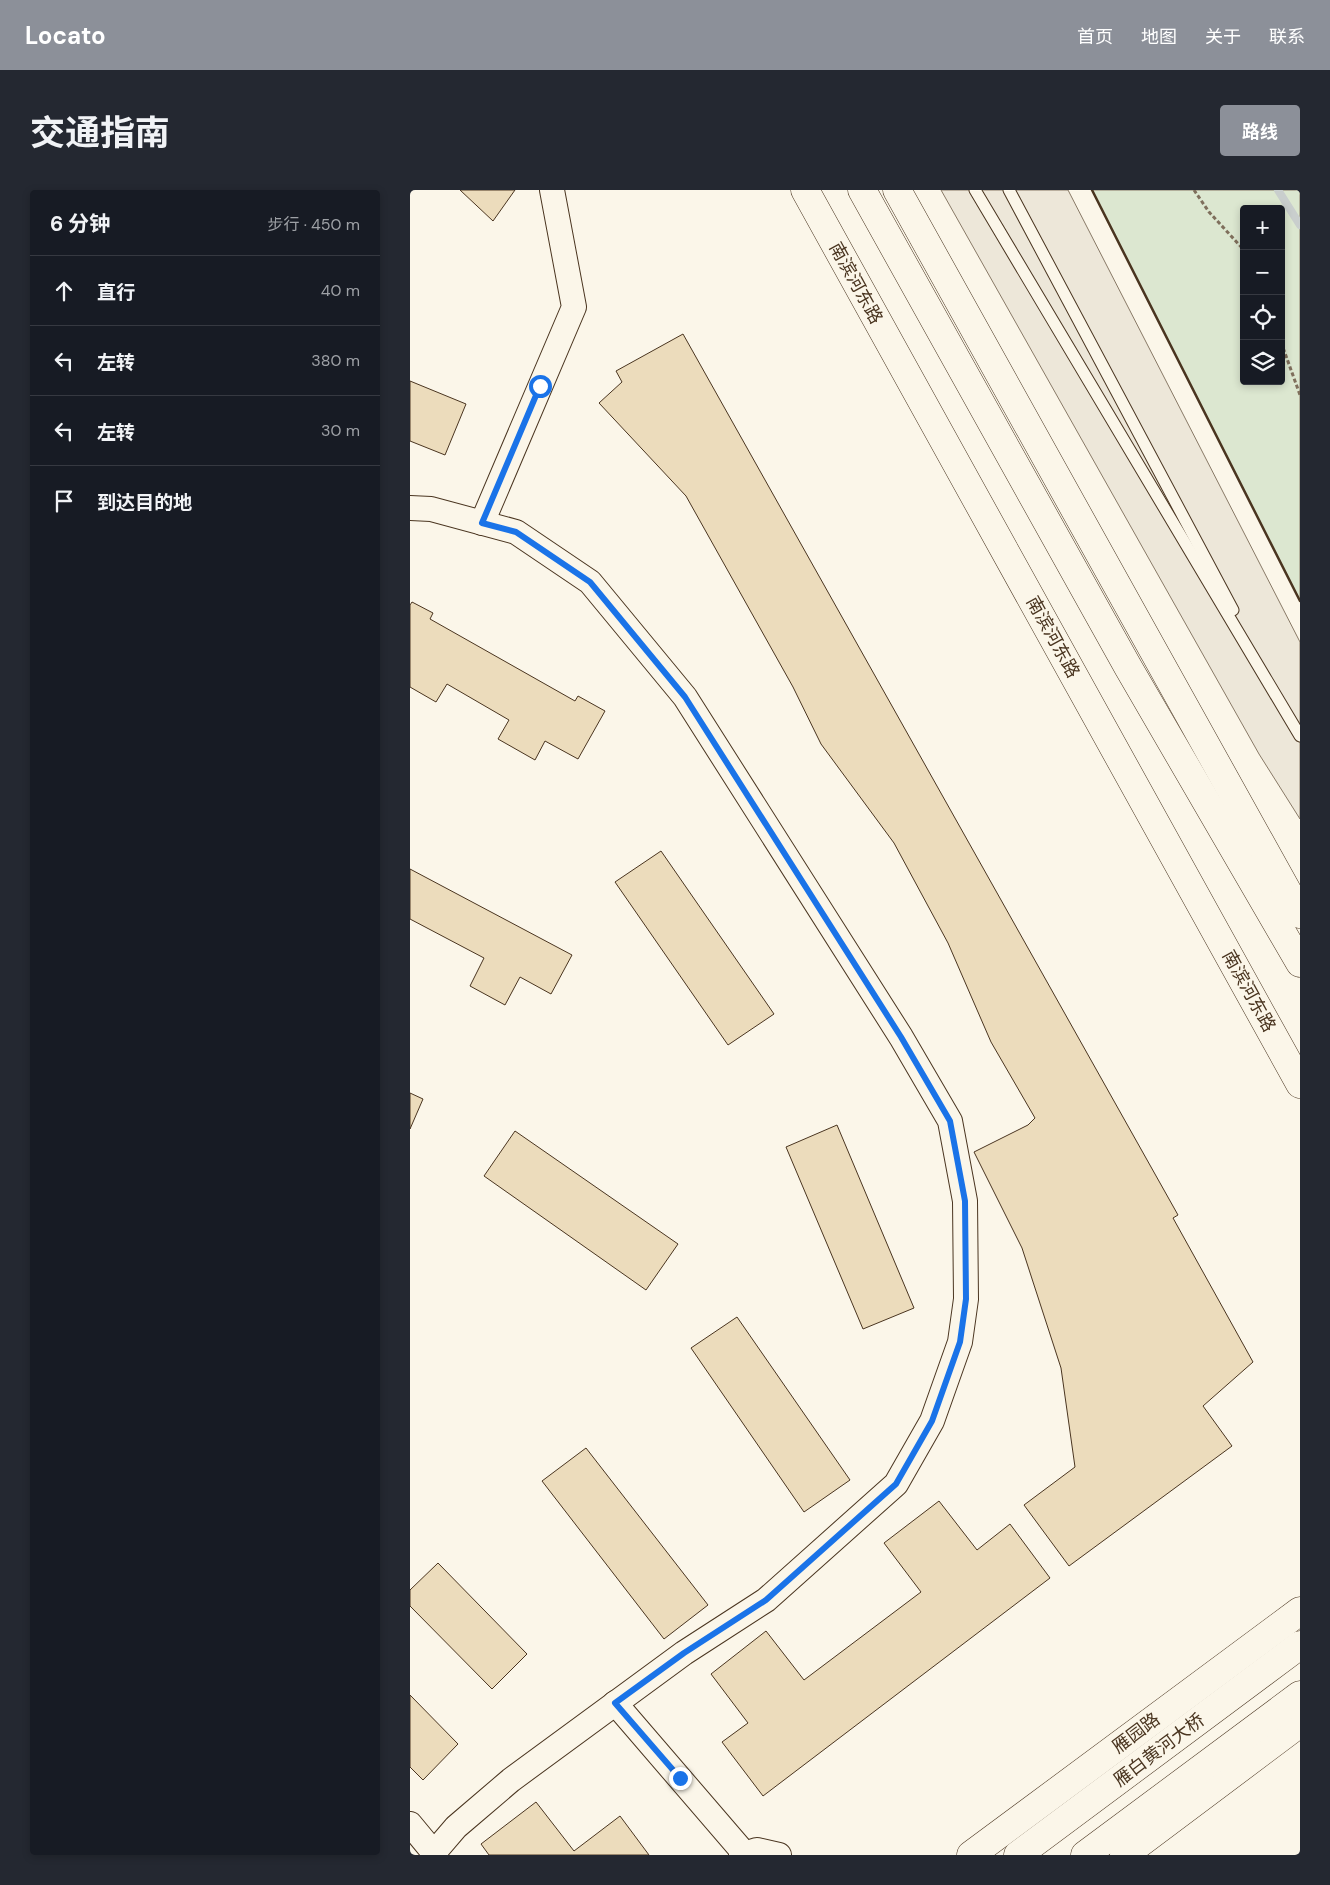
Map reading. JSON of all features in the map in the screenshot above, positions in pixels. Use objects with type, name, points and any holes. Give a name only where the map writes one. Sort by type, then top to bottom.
[{"type":"main road","name":"南滨河东路","points":[[805,190],[1300,1084]]},
{"type":"main road","points":[[862,190],[1128,667],[1300,963]]},
{"type":"main road","points":[[897,190],[1300,914]]},
{"type":"main road","name":"雁园路","points":[[971,1855],[1300,1611]]},
{"type":"main road","name":"雁白黄河大桥","points":[[1018,1855],[1300,1645]]},
{"type":"main road","points":[[1085,1855],[1300,1695]]},
{"type":"main road","points":[[1124,1855],[1300,1723]]},
{"type":"street","points":[[482,523],[574,307],[552,190]]},
{"type":"street","points":[[410,508],[431,508],[516,532],[590,582],[685,697],[901,1037],[950,1121],[965,1201],[966,1299],[960,1342],[932,1421],[896,1484],[766,1600],[684,1653],[511,1780],[456,1827],[433,1854],[410,1824]]},
{"type":"street","points":[[615,1703],[743,1854],[757,1850],[779,1855]]},
{"type":"lane","points":[[975,190],[1300,735]]},
{"type":"lane","points":[[1009,190],[1300,735]]},
{"type":"path","points":[[1194,190],[1208,212],[1240,246]]},
{"type":"path","points":[[1285,353],[1300,395]]},
{"type":"green space","points":[[1092,190],[1300,190],[1300,601]]},
{"type":"shaded area","points":[[941,190],[1068,190],[1300,642],[1300,819],[1259,754]]},
{"type":"building","points":[[460,190],[515,190],[493,221]]},
{"type":"building","points":[[683,334],[1178,1215],[1173,1218],[1253,1362],[1203,1406],[1232,1446],[1069,1566],[1024,1505],[1075,1467],[1061,1368],[1022,1248],[974,1152],[1028,1125],[1035,1118],[991,1042],[948,943],[894,843],[821,744],[793,687],[686,496],[599,403],[622,382],[616,371]]},
{"type":"building","points":[[410,381],[466,404],[445,455],[410,441]]},
{"type":"building","points":[[412,602],[433,613],[430,619],[575,701],[578,696],[605,711],[578,759],[545,741],[535,760],[498,739],[509,720],[447,684],[436,702],[410,687],[410,605]]},
{"type":"building","points":[[661,851],[774,1014],[728,1045],[615,882]]},
{"type":"building","points":[[410,869],[572,955],[551,994],[520,977],[505,1005],[470,986],[484,958],[410,919]]},
{"type":"building","points":[[410,1093],[423,1099],[410,1129]]},
{"type":"building","points":[[837,1125],[914,1308],[863,1329],[786,1147]]},
{"type":"building","points":[[515,1131],[678,1244],[646,1290],[484,1176]]},
{"type":"building","points":[[737,1317],[850,1480],[804,1512],[691,1348]]},
{"type":"building","points":[[586,1448],[708,1605],[664,1639],[542,1481]]},
{"type":"building","points":[[939,1501],[977,1550],[1010,1524],[1050,1578],[763,1796],[722,1742],[748,1723],[711,1674],[766,1631],[804,1680],[921,1592],[884,1543]]},
{"type":"building","points":[[438,1563],[527,1654],[492,1689],[410,1606],[410,1590]]},
{"type":"building","points":[[410,1695],[458,1744],[423,1780],[410,1767]]},
{"type":"building","points":[[536,1802],[574,1851],[620,1816],[649,1855],[489,1855],[481,1844]]},
{"type":"waterway","points":[[1278,190],[1300,225]]},
{"type":"wall","points":[[1092,190],[1300,601]]},
{"type":"route","points":[[540,386],[482,523],[516,532],[590,582],[647,648],[685,697],[901,1037],[950,1121],[965,1201],[966,1299],[960,1342],[932,1421],[896,1484],[766,1600],[684,1653],[615,1703],[680,1778]]}]
